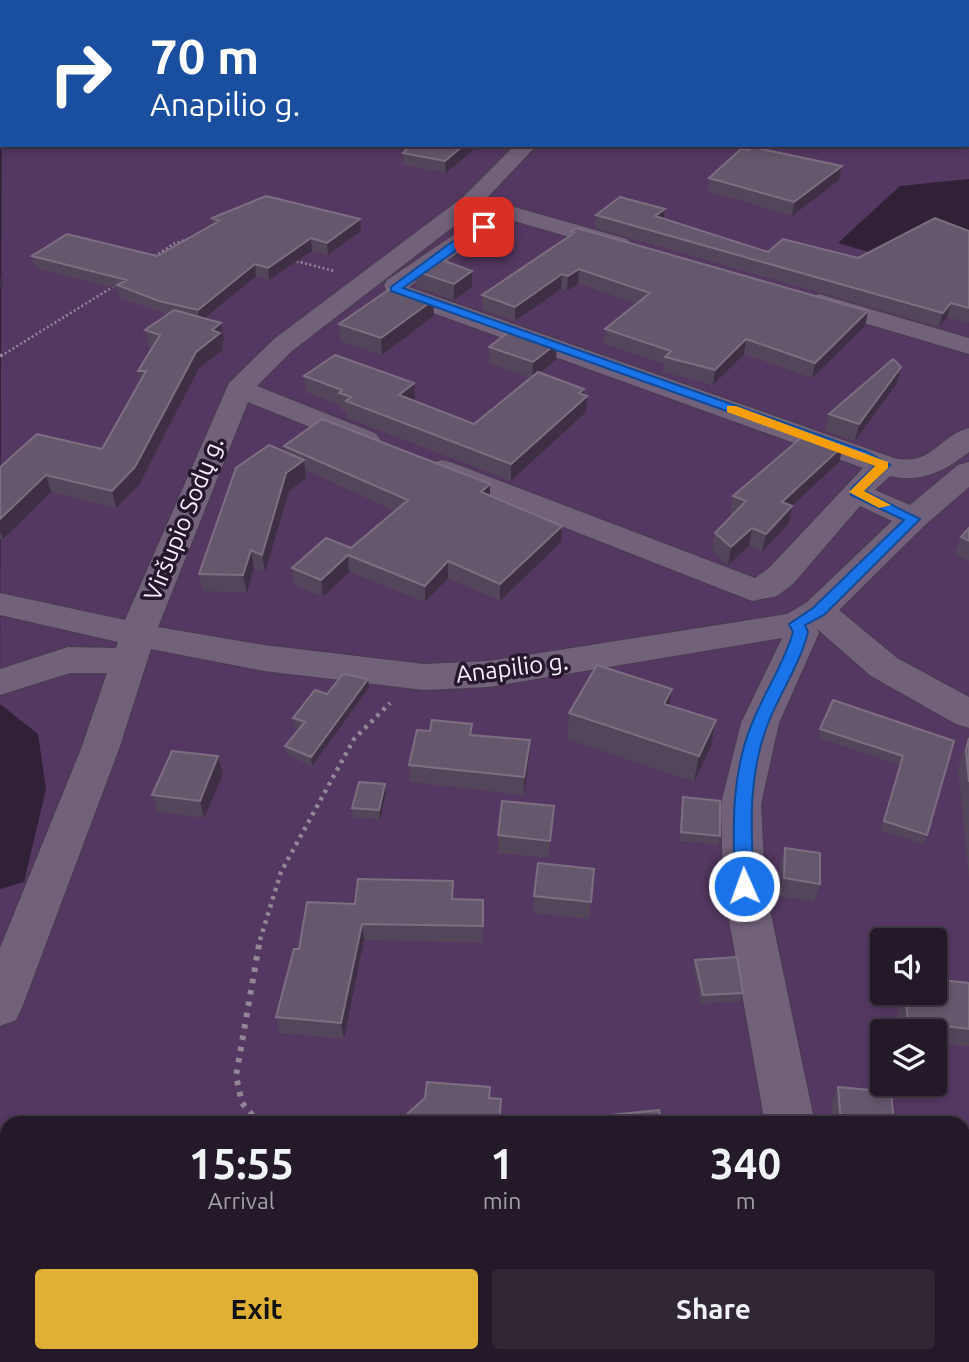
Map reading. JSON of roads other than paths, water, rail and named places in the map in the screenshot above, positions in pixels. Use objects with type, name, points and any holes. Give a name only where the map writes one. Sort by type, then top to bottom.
[{"type":"street","name":"Viršupio Sodų g.","points":[[0,1004],[100,748],[133,648],[239,389],[283,345],[471,202],[525,147]]},
{"type":"street","points":[[471,202],[637,250]]},
{"type":"street","points":[[504,211],[395,289],[906,472],[923,471],[969,437]]},
{"type":"street","points":[[797,296],[969,346]]},
{"type":"street","points":[[239,389],[752,590],[765,588],[781,576],[855,492],[884,465]]},
{"type":"street","points":[[788,1116],[744,886],[741,804],[760,723],[795,651],[807,617],[969,471]]},
{"type":"street","points":[[855,492],[913,519]]},
{"type":"street","name":"Anapilio g.","points":[[0,604],[133,648],[424,677],[489,674],[807,617]]},
{"type":"street","points":[[807,617],[884,667],[969,714]]},
{"type":"street","points":[[0,682],[68,660],[133,648]]}]
